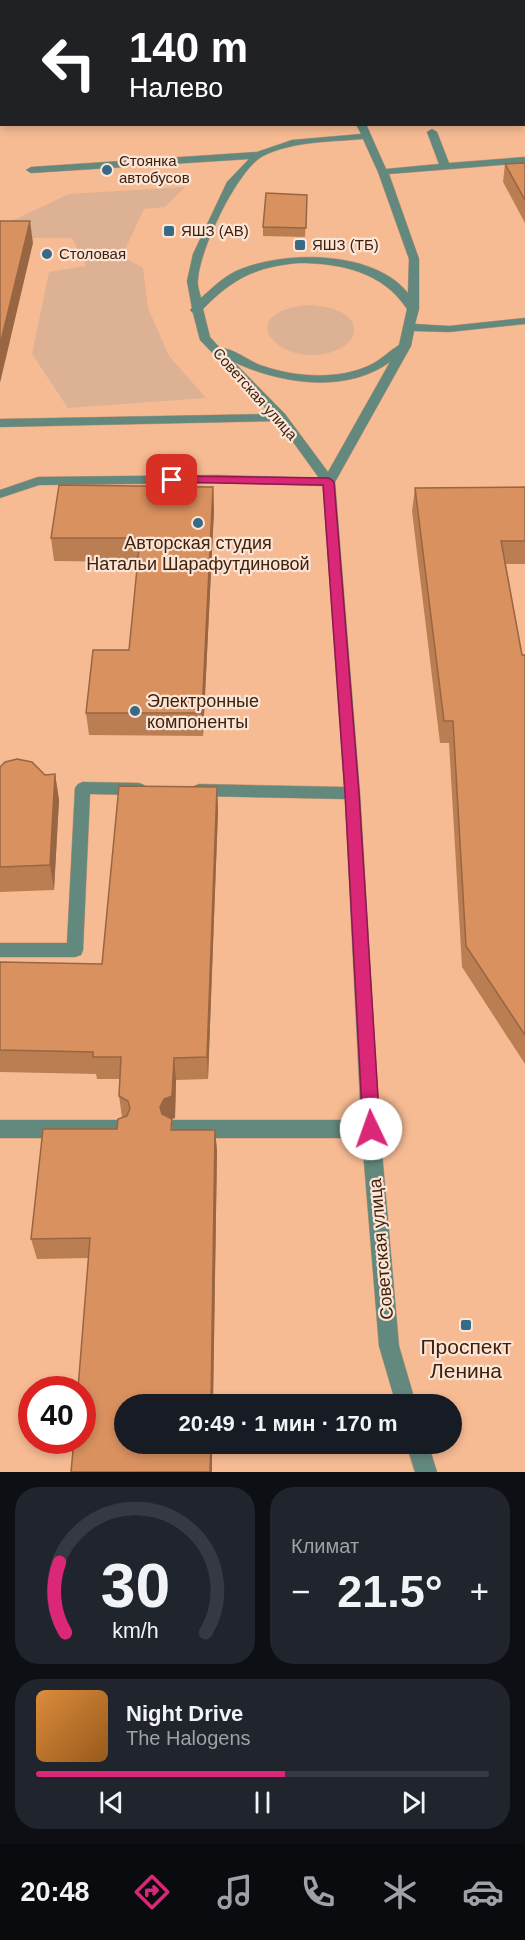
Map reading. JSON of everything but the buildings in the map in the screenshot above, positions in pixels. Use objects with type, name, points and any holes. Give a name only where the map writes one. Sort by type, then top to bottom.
[{"type":"street","points":[[372,0],[380,0]]},
{"type":"street","points":[[338,126],[343,138]]},
{"type":"street","points":[[0,494],[38,481],[217,479],[329,482],[405,346],[413,309],[414,259],[383,172],[362,126]]},
{"type":"street","points":[[432,132],[445,166]]},
{"type":"street","name":"Советская улица","points":[[366,136],[292,143],[258,155],[232,182],[205,234],[192,281],[196,310],[204,338],[281,417],[329,482],[352,793],[371,1129],[389,1346],[403,1394]]},
{"type":"street","points":[[32,170],[258,155]]},
{"type":"street","points":[[383,172],[525,160]]},
{"type":"street","points":[[196,310],[216,290],[238,275],[267,264],[300,260],[338,262],[372,272],[398,288],[413,309]]},
{"type":"street","points":[[409,327],[449,329],[525,321]]},
{"type":"street","points":[[204,338],[234,358],[273,375],[324,379],[372,368],[405,346]]},
{"type":"street","points":[[0,423],[281,417]]},
{"type":"street","points":[[0,950],[75,950],[83,788],[153,789]]},
{"type":"street","points":[[188,790],[352,793]]},
{"type":"street","points":[[0,1129],[122,1129]]},
{"type":"street","points":[[174,1129],[371,1129]]},
{"type":"street","points":[[420,1454],[426,1472]]},
{"type":"shaded area","points":[[185,187],[165,207],[144,209],[122,256],[143,268],[148,308],[169,356],[206,398],[68,408],[32,354],[49,272],[86,266],[72,238],[0,238],[7,223],[69,194]]},
{"type":"shaded area","points":[[309,305],[337,310],[349,318],[354,330],[348,343],[321,355],[301,354],[285,349],[273,340],[268,330],[271,319],[284,310]]},
{"type":"place","name":"Стоянка автобусов","points":[[107,170]]},
{"type":"place","name":"ЯШЗ (АВ)","points":[[169,231]]},
{"type":"place","name":"ЯШЗ (ТБ)","points":[[300,245]]},
{"type":"place","name":"Столовая","points":[[47,254]]},
{"type":"place","name":"Авторская студия Натальи Шарафутдиновой","points":[[198,523]]},
{"type":"place","name":"Электронные компоненты","points":[[135,711]]},
{"type":"place","name":"Проспект Ленина","points":[[466,1325]]},
{"type":"route","points":[[172,480],[329,482],[352,793],[371,1129]]}]
